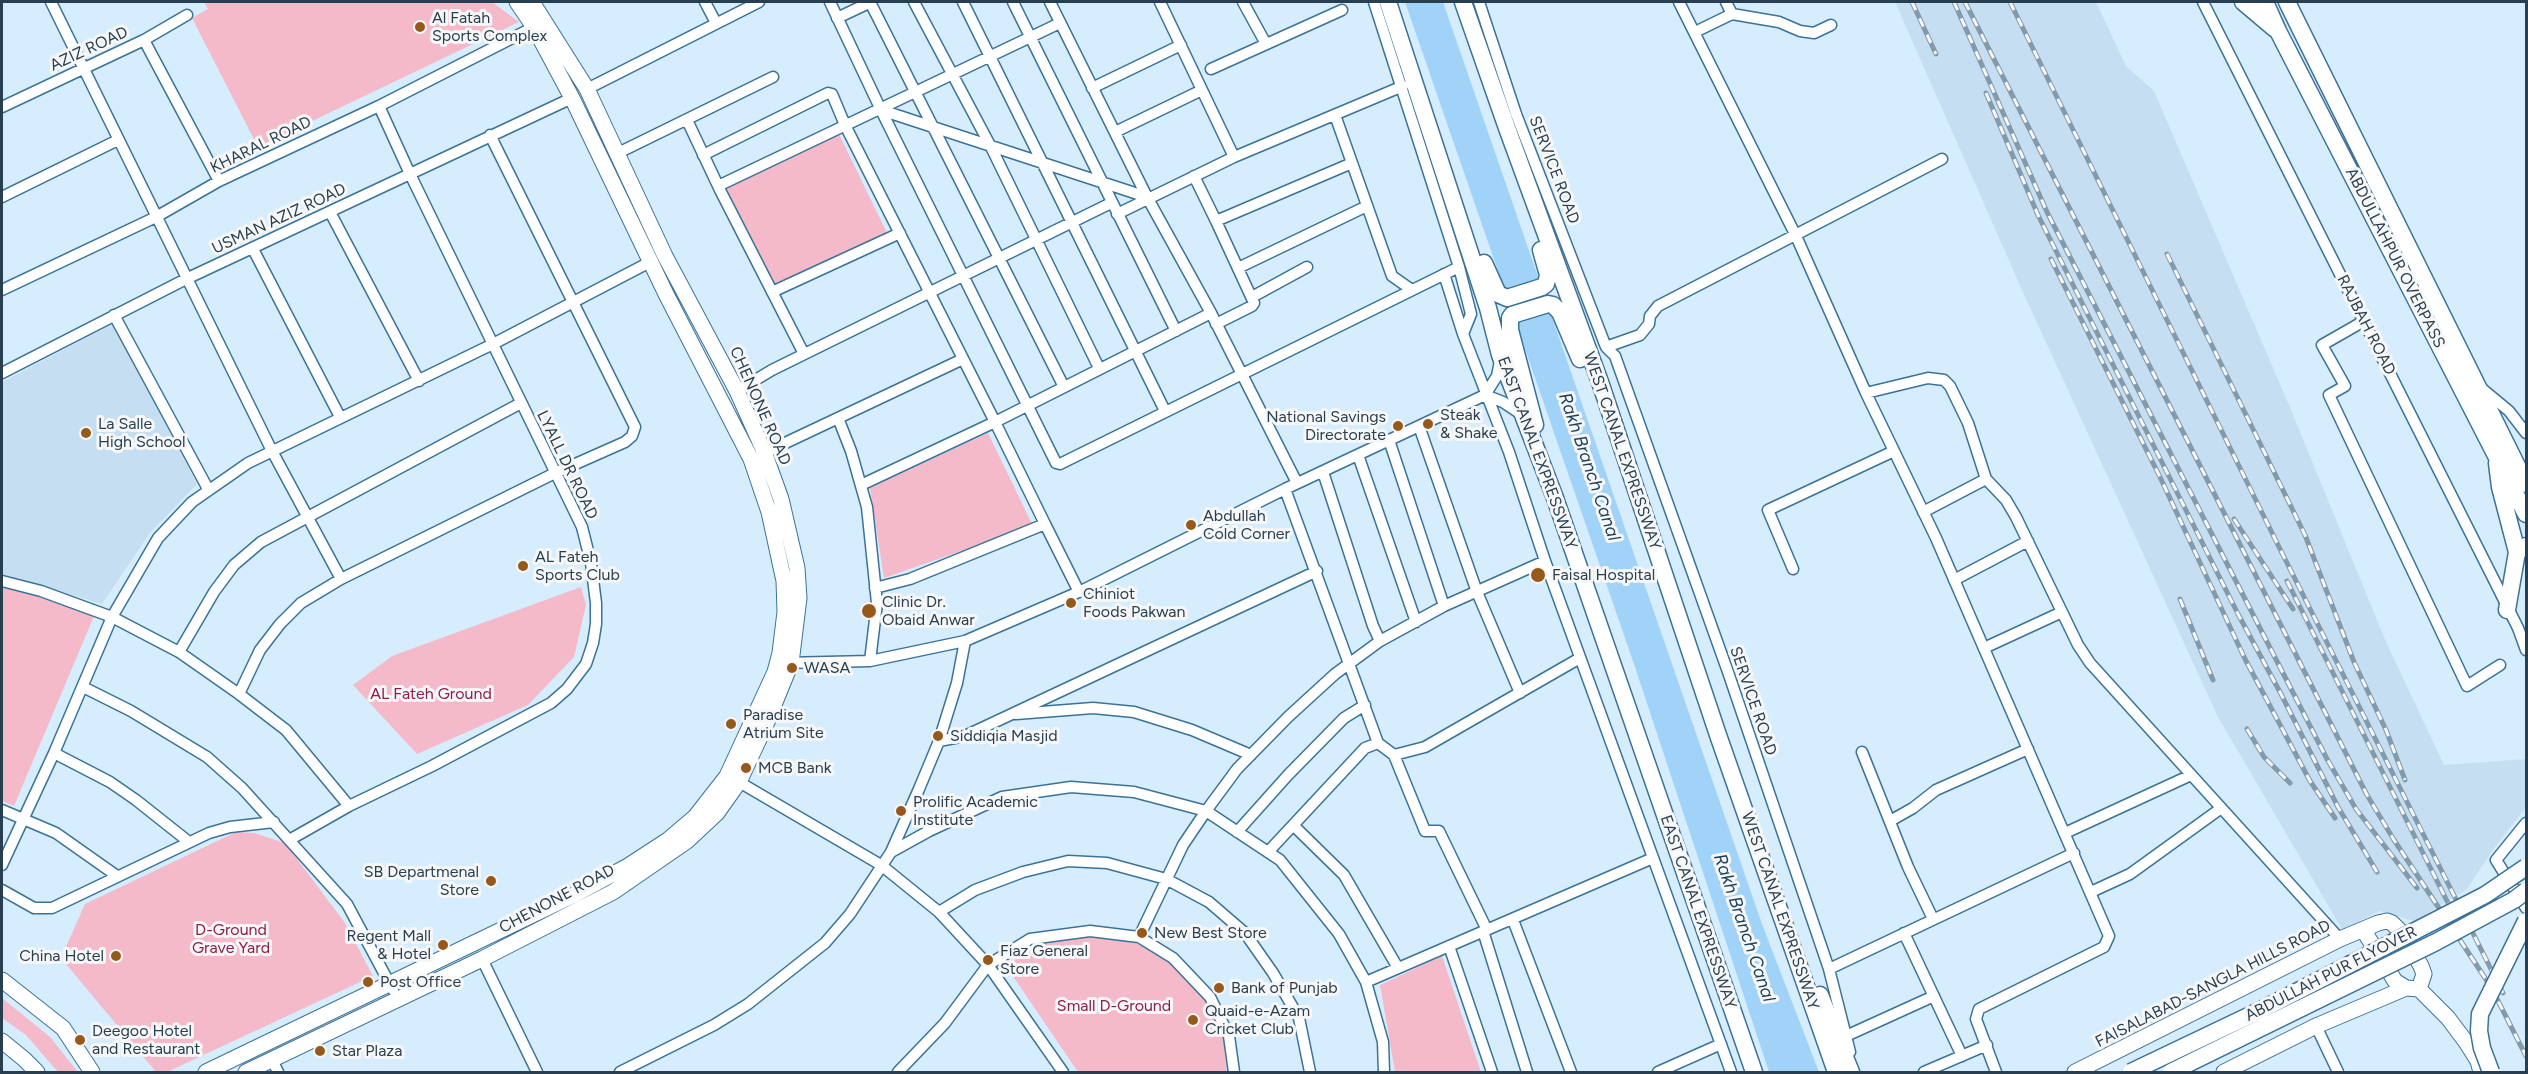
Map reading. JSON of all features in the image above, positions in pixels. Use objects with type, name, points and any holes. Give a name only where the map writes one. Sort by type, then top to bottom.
[{"type":"main road","name":"EAST CANAL EXPRESSWAY","points":[[1388,2],[1488,308],[1500,355],[1555,498],[1754,1072]]},
{"type":"main road","name":"WEST CANAL EXPRESSWAY","points":[[1463,2],[1632,478],[1718,735],[1836,1072]]},
{"type":"main road","points":[[2242,2],[2278,31]]},
{"type":"main road","name":"ABDULLAHPUR OVERPASS","points":[[2265,2],[2526,514]]},
{"type":"main road","name":"ABDULLAHPUR OVERPASS","points":[[2287,2],[2526,484]]},
{"type":"main road","points":[[1436,148],[1495,289],[1498,294],[1507,298],[1542,287],[1546,284],[1548,275],[1507,128]]},
{"type":"main road","points":[[1555,498],[1510,330],[1512,315],[1548,304],[1557,308],[1562,316],[1632,478]]},
{"type":"main road","points":[[2499,429],[2526,462]]},
{"type":"main road","points":[[2496,453],[2500,487],[2522,549],[2507,610]]},
{"type":"main road","points":[[1718,735],[1769,870],[1853,1072]]},
{"type":"main road","points":[[1650,774],[1726,1047],[1743,1072]]},
{"type":"main road","name":"ABDULLAH PUR FLYOVER","points":[[2131,1072],[2263,1009],[2485,895],[2526,867]]},
{"type":"main road","name":"ABDULLAH PUR FLYOVER","points":[[2171,1072],[2436,942],[2514,900],[2526,891]]},
{"type":"main road","points":[[2485,1070],[2479,1031],[2480,1014],[2526,921]]},
{"type":"street","points":[[51,2],[272,451],[306,518],[341,579]]},
{"type":"street","points":[[517,2],[534,27]]},
{"type":"street","name":"CHENONE ROAD","points":[[246,1072],[274,1066],[398,1000],[614,892],[703,827],[717,813],[739,782],[767,722],[784,663],[799,598],[797,568],[781,499],[764,453],[737,391],[665,256],[587,89],[532,2]]},
{"type":"street","points":[[705,2],[716,22]]},
{"type":"street","points":[[587,89],[759,2]]},
{"type":"street","points":[[830,2],[1055,461],[1060,464],[1459,267]]},
{"type":"street","points":[[837,18],[871,2],[1064,387]]},
{"type":"street","points":[[914,2],[991,147],[1099,368]]},
{"type":"street","points":[[963,2],[1165,411]]},
{"type":"street","points":[[1013,2],[1176,331]]},
{"type":"street","points":[[1050,2],[1147,198],[1211,313],[1297,483]]},
{"type":"street","points":[[1160,2],[1234,157]]},
{"type":"street","points":[[1243,2],[1266,44]]},
{"type":"street","points":[[1374,2],[1403,86],[1459,267],[1471,314],[1463,334]]},
{"type":"street","name":"SERVICE ROAD","points":[[1479,2],[1516,114],[1606,347],[1614,356],[1627,390],[1728,672],[1829,969],[1853,1072]]},
{"type":"street","points":[[1680,2],[1796,236],[1866,393],[1923,512],[2109,936],[2104,947],[1979,1009],[1976,1019],[1996,1072]]},
{"type":"street","points":[[1726,2],[1732,14]]},
{"type":"street","name":"RAJBAH ROAD","points":[[2203,2],[2518,628],[2526,650]]},
{"type":"street","points":[[1211,69],[1342,10]]},
{"type":"street","points":[[1695,32],[1732,14],[1779,22],[1800,31],[1814,33],[1831,26]]},
{"type":"street","name":"AZIZ ROAD","points":[[2,107],[144,40],[187,15]]},
{"type":"street","points":[[718,186],[1060,23]]},
{"type":"street","name":"CHENONE ROAD","points":[[206,1072],[576,894],[628,866],[668,840],[695,817],[727,776],[784,663],[784,582],[769,512],[744,444],[650,262],[572,98],[534,27]]},
{"type":"street","name":"KHARAL ROAD","points":[[2,290],[156,217],[219,181],[379,106],[534,27]]},
{"type":"street","points":[[144,40],[219,181]]},
{"type":"street","points":[[1092,88],[1181,45]]},
{"type":"street","points":[[616,154],[773,77]]},
{"type":"street","points":[[1117,214],[1234,157],[1403,86]]},
{"type":"street","points":[[1115,132],[1202,90]]},
{"type":"street","points":[[702,155],[828,93],[832,94],[1079,592]]},
{"type":"street","name":"USMAN AZIZ ROAD","points":[[2,373],[186,279],[572,98]]},
{"type":"street","name":"LYALL DR ROAD","points":[[291,839],[349,806],[551,703],[579,676],[593,643],[596,603],[591,564],[582,527],[379,106]]},
{"type":"street","points":[[881,110],[1147,198]]},
{"type":"street","points":[[1335,115],[1392,276],[1412,290]]},
{"type":"street","points":[[687,120],[702,155],[804,354]]},
{"type":"street","points":[[239,694],[260,650],[280,624],[301,603],[341,579],[555,473],[626,442],[633,436],[635,427],[490,135]]},
{"type":"street","points":[[2,197],[118,140]]},
{"type":"street","points":[[1606,347],[1640,335],[1649,324],[1650,316],[1658,306],[1942,159]]},
{"type":"street","points":[[1216,221],[1352,163]]},
{"type":"street","points":[[1194,176],[1254,305],[1216,324]]},
{"type":"street","points":[[737,391],[804,354],[1111,203]]},
{"type":"street","points":[[1238,268],[1367,206]]},
{"type":"street","points":[[330,212],[419,381]]},
{"type":"street","points":[[772,292],[900,233]]},
{"type":"street","points":[[253,249],[340,417]]},
{"type":"street","points":[[2,865],[54,753],[112,617],[158,538],[192,502],[248,463],[493,344],[650,262]]},
{"type":"street","points":[[1252,297],[1307,267]]},
{"type":"street","points":[[1444,274],[1463,334],[1509,452],[1580,658],[1653,858],[1726,1047],[1731,1072]]},
{"type":"street","points":[[861,485],[995,422],[1211,313]]},
{"type":"street","points":[[114,315],[208,489]]},
{"type":"street","points":[[2364,321],[2322,345],[2345,386],[2329,395],[2467,686],[2500,665]]},
{"type":"street","points":[[784,663],[870,662],[964,641],[1079,592],[1297,483],[1485,395],[1497,376],[1500,355]]},
{"type":"street","points":[[764,453],[963,359]]},
{"type":"street","points":[[1866,393],[1928,378],[1944,380],[1950,386],[1968,423],[1986,479],[2006,500],[2078,645],[2090,663],[2340,939]]},
{"type":"street","points":[[2476,384],[2510,411],[2526,433]]},
{"type":"street","points":[[1485,395],[1503,402],[1521,414]]},
{"type":"street","points":[[179,652],[214,592],[234,565],[261,542],[521,403]]},
{"type":"street","points":[[838,418],[851,451],[867,507],[877,603],[870,662]]},
{"type":"street","points":[[1419,426],[1477,592],[1520,693]]},
{"type":"street","points":[[1389,440],[1444,606]]},
{"type":"street","points":[[1793,569],[1768,510],[1894,451]]},
{"type":"street","points":[[1358,455],[1416,622]]},
{"type":"street","points":[[1323,472],[1380,641]]},
{"type":"street","points":[[1923,512],[1986,479]]},
{"type":"street","points":[[1285,489],[1317,571],[1378,743],[1394,754],[1425,831],[1439,831],[1485,931],[1527,1072]]},
{"type":"street","points":[[875,588],[910,579],[1045,524]]},
{"type":"street","points":[[1954,580],[2028,541]]},
{"type":"street","points":[[1139,937],[1183,845],[1223,785],[1288,717],[1349,664],[1380,641],[1444,606],[1545,561]]},
{"type":"street","points":[[939,741],[965,736],[1317,571]]},
{"type":"street","points":[[2,581],[41,591],[112,617],[179,652],[286,730],[349,806]]},
{"type":"street","points":[[1984,648],[2062,612]]},
{"type":"street","points":[[620,1072],[714,1025],[748,1004],[825,943],[850,914],[891,852],[939,741],[957,683],[964,641]]},
{"type":"street","points":[[1394,754],[1425,747],[1580,658]]},
{"type":"street","points":[[83,687],[131,711],[207,758],[242,788],[291,839],[347,904],[398,1000]]},
{"type":"street","points":[[1238,832],[1288,775],[1344,718],[1365,705]]},
{"type":"street","points":[[1012,714],[1093,708],[1134,712],[1192,730],[1251,755]]},
{"type":"street","points":[[1268,852],[1365,748],[1378,743]]},
{"type":"street","points":[[1890,821],[1913,808],[1936,789],[2028,749]]},
{"type":"street","points":[[1862,752],[1908,867],[1933,920]]},
{"type":"street","points":[[54,753],[110,782],[189,842]]},
{"type":"street","points":[[2065,833],[2191,775]]},
{"type":"street","points":[[739,782],[881,866],[939,912],[988,964],[1063,1072]]},
{"type":"street","points":[[891,852],[929,831],[1002,797],[1071,787],[1134,792],[1206,811],[1280,860],[1339,934],[1366,982],[1383,1042],[1384,1072]]},
{"type":"street","points":[[2091,892],[2130,874],[2220,809]]},
{"type":"street","points":[[2,810],[72,843],[117,876]]},
{"type":"street","points":[[2,890],[34,908],[52,908],[189,842],[230,827],[274,822]]},
{"type":"street","points":[[2526,823],[2496,860],[2526,909]]},
{"type":"street","points":[[1293,825],[1344,875],[1398,968]]},
{"type":"street","points":[[1829,969],[2074,853]]},
{"type":"street","points":[[1366,982],[1653,858]]},
{"type":"street","points":[[939,912],[975,890],[1023,872],[1068,861],[1107,863],[1166,879],[1209,902],[1245,933],[1273,973],[1299,1018],[1311,1072]]},
{"type":"street","points":[[1513,920],[1571,1072]]},
{"type":"street","name":"FAISALABAD-SANGLA HILLS ROAD","points":[[2075,1072],[2340,939],[2387,921],[2400,929],[2424,974],[2412,988]]},
{"type":"street","points":[[2526,926],[2524,929],[2526,937]]},
{"type":"street","points":[[2367,928],[2367,936],[2395,981],[2412,988],[2448,1018],[2485,1070]]},
{"type":"street","points":[[898,1072],[945,1023],[988,964],[1030,939],[1090,931],[1139,937],[1173,958],[1210,997],[1229,1036],[1234,1072]]},
{"type":"street","points":[[1904,933],[1962,1056]]},
{"type":"street","points":[[1449,946],[1492,1072]]},
{"type":"street","points":[[482,959],[537,1072]]},
{"type":"street","points":[[2,980],[63,1028],[93,1072]]},
{"type":"street","points":[[2225,1072],[2316,1026],[2412,988]]},
{"type":"street","points":[[1846,1036],[1934,996]]},
{"type":"street","points":[[2316,1026],[2338,1072]]},
{"type":"street","points":[[2,1041],[37,1072]]},
{"type":"street","points":[[1924,1072],[1987,1045]]},
{"type":"street","points":[[1658,1072],[1726,1047]]},
{"type":"shaded area","points":[[1895,2],[2096,2],[2126,66],[2154,91],[2289,405],[2386,642],[2444,765],[2526,759],[2526,807],[2466,890],[2414,921],[2380,911],[2342,929],[2218,717],[2022,290]]},
{"type":"shaded area","name":"La Salle High School","points":[[113,324],[197,484],[149,534],[102,604],[2,574],[2,382]]},
{"type":"green space","points":[[204,2],[492,2],[519,22],[258,147],[192,18],[208,9]]},
{"type":"green space","points":[[838,132],[888,235],[771,289],[720,190]]},
{"type":"green space","points":[[988,433],[1033,526],[884,578],[870,488]]},
{"type":"green space","points":[[2,587],[18,590],[94,616],[14,806],[2,801]]},
{"type":"green space","name":"AL Fateh Ground","points":[[581,587],[586,605],[574,657],[528,705],[417,754],[353,685],[392,656]]},
{"type":"green space","name":"D-Ground Grave Yard","points":[[236,832],[254,833],[285,843],[345,923],[373,976],[167,1072],[156,1072],[61,958],[85,904]]},
{"type":"green space","name":"Small D-Ground","points":[[1092,935],[1134,942],[1172,962],[1205,999],[1223,1037],[1227,1072],[1078,1072],[1006,966],[1039,943]]},
{"type":"green space","points":[[1442,956],[1481,1072],[1395,1072],[1380,985]]},
{"type":"green space","points":[[2,998],[50,1037],[78,1072],[58,1072],[26,1035],[2,1018]]},
{"type":"water","name":"Rakh Branch Canal","points":[[1405,2],[1443,2],[1762,924],[1819,1072],[1769,1072],[1635,667]]},
{"type":"railway","points":[[1912,2],[1936,54]]},
{"type":"railway","points":[[1954,2],[2047,212],[2327,759],[2356,809],[2417,888]]},
{"type":"railway","points":[[1965,2],[2367,795],[2491,987],[2526,1056]]},
{"type":"railway","points":[[2010,2],[2279,547],[2503,993]]},
{"type":"railway","points":[[1986,93],[2038,215],[2238,614],[2338,807],[2377,872]]},
{"type":"railway","points":[[2167,254],[2305,535],[2354,662],[2386,730],[2405,780]]},
{"type":"railway","points":[[2051,259],[2160,477],[2245,659],[2310,781],[2335,818]]},
{"type":"railway","points":[[2234,519],[2293,609]]},
{"type":"railway","points":[[2287,581],[2460,927]]},
{"type":"railway","points":[[2180,599],[2213,680]]},
{"type":"railway","points":[[2247,729],[2264,757],[2290,783]]},
{"type":"place","name":"Al Fatah Sports Complex","points":[[420,27]]},
{"type":"place","name":"Steak & Shake","points":[[1428,424]]},
{"type":"place","name":"National Savings Directorate","points":[[1398,426]]},
{"type":"place","name":"La Salle High School","points":[[86,433]]},
{"type":"place","name":"Abdullah Cold Corner","points":[[1191,525]]},
{"type":"place","name":"AL Fateh Sports Club","points":[[523,566]]},
{"type":"place","name":"Faisal Hospital","points":[[1538,575]]},
{"type":"place","name":"Chiniot Foods Pakwan","points":[[1071,603]]},
{"type":"place","name":"Clinic Dr. Obaid Anwar","points":[[869,611]]},
{"type":"place","name":"WASA","points":[[792,668]]},
{"type":"place","name":"Paradise Atrium Site","points":[[731,724]]},
{"type":"place","name":"Siddiqia Masjid","points":[[938,736]]},
{"type":"place","name":"MCB Bank","points":[[746,768]]},
{"type":"place","name":"Prolific Academic Institute","points":[[901,811]]},
{"type":"place","name":"SB Departmenal Store","points":[[491,881]]},
{"type":"place","name":"New Best Store","points":[[1142,933]]},
{"type":"place","name":"Regent Mall & Hotel","points":[[443,945]]},
{"type":"place","name":"China Hotel","points":[[116,956]]},
{"type":"place","name":"Fiaz General Store","points":[[988,960]]},
{"type":"place","name":"Post Office","points":[[368,982]]},
{"type":"place","name":"Bank of Punjab","points":[[1219,988]]},
{"type":"place","name":"Quaid-e-Azam Cricket Club","points":[[1193,1020]]},
{"type":"place","name":"Deegoo Hotel and Restaurant","points":[[80,1040]]},
{"type":"place","name":"Star Plaza","points":[[320,1051]]}]
